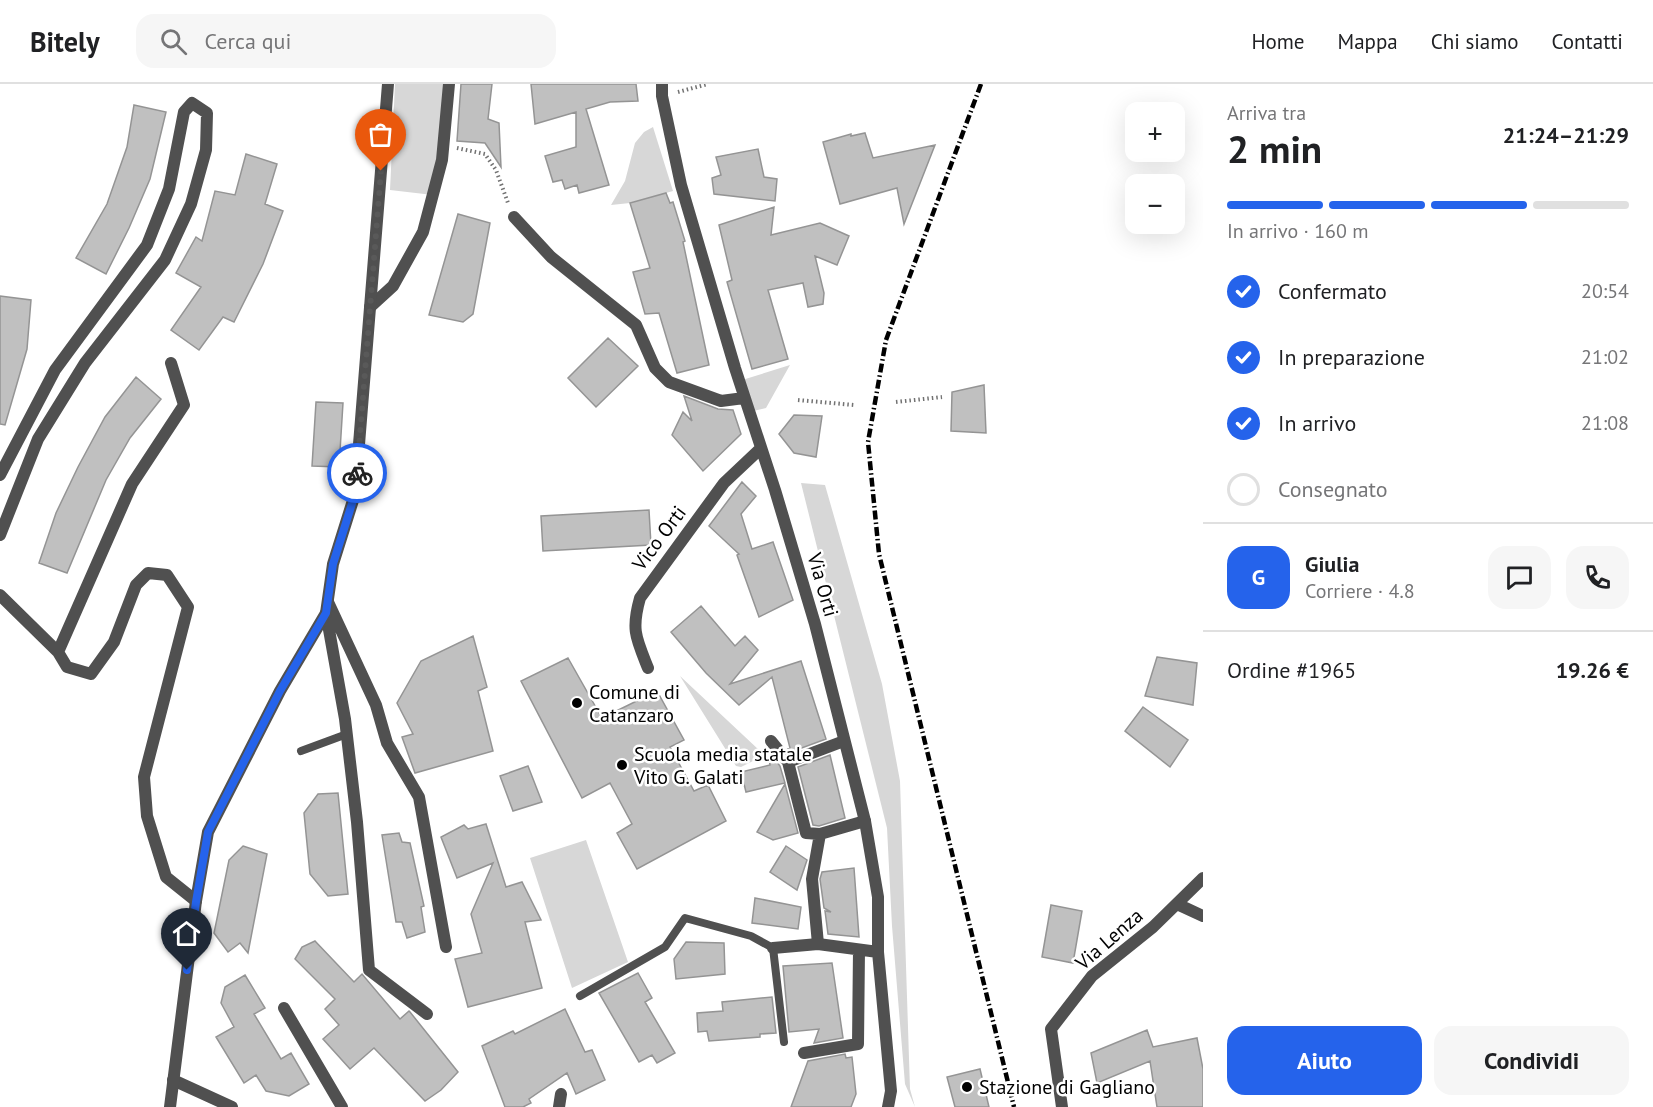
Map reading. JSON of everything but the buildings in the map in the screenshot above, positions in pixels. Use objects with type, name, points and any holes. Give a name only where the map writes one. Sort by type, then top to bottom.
[{"type":"street","points":[[387,84],[355,494],[333,564],[326,607],[347,734],[369,970],[427,1014]]},
{"type":"street","points":[[370,307],[393,286],[423,232],[442,160],[449,84]]},
{"type":"street","name":"Via Orti","points":[[662,84],[664,109],[681,185],[744,398],[775,490],[815,624],[865,821],[878,897],[878,952],[891,1091],[888,1107]]},
{"type":"street","points":[[0,475],[55,370],[147,245],[169,189],[184,112],[192,103],[207,113],[206,150],[190,204],[165,260],[85,363],[38,439],[0,535]]},
{"type":"street","points":[[514,217],[551,257],[636,325],[655,368],[669,382],[721,401],[744,398]]},
{"type":"street","points":[[58,652],[132,484],[184,405],[171,363]]},
{"type":"street","name":"Vico Orti","points":[[648,669],[635,635],[634,619],[640,598],[724,483],[760,449]]},
{"type":"street","points":[[0,595],[58,652],[67,668],[91,674],[114,642],[136,585],[148,573],[168,575],[188,607],[144,777],[147,816],[166,877],[196,902]]},
{"type":"street","points":[[170,1107],[196,902],[208,832],[326,607]]},
{"type":"street","points":[[326,607],[376,705],[387,743],[419,797],[446,946]]},
{"type":"street","points":[[771,741],[788,762],[806,833],[820,834],[865,821]]},
{"type":"street","points":[[788,762],[844,741]]},
{"type":"street","points":[[818,944],[812,879],[820,834]]},
{"type":"street","name":"Via Lenza","points":[[1062,1107],[1051,1029],[1092,976],[1153,927],[1203,878]]},
{"type":"street","points":[[1177,904],[1203,916]]},
{"type":"street","points":[[773,948],[818,944],[878,952]]},
{"type":"street","points":[[804,1053],[858,1044],[859,950]]},
{"type":"street","points":[[284,1008],[342,1107]]},
{"type":"street","points":[[173,1080],[232,1107]]},
{"type":"street","points":[[559,1107],[561,1094]]},
{"type":"lane","points":[[301,751],[347,734]]},
{"type":"lane","points":[[580,996],[665,947],[685,918],[751,936],[773,948],[784,1042]]},
{"type":"path","points":[[664,109],[675,100],[678,91],[708,84]]},
{"type":"path","points":[[444,145],[484,154],[496,170],[514,217]]},
{"type":"path","points":[[896,402],[942,397]]},
{"type":"path","points":[[798,400],[854,405]]},
{"type":"shaded area","points":[[395,84],[449,84],[433,195],[390,190]]},
{"type":"shaded area","points":[[653,127],[673,191],[630,203],[611,205],[625,181],[635,143],[644,132]]},
{"type":"shaded area","points":[[790,365],[766,408],[749,412],[739,381]]},
{"type":"shaded area","points":[[801,483],[825,485],[882,684],[900,781],[910,1089],[915,1107],[905,1084],[892,926],[887,828]]},
{"type":"shaded area","points":[[680,676],[759,750],[755,760],[741,767],[736,766]]},
{"type":"shaded area","points":[[586,840],[628,962],[572,988],[530,858]]},
{"type":"railway","points":[[981,84],[886,340],[868,442],[879,554],[1014,1107]]},
{"type":"way so far","points":[[357,473],[381,171]]},
{"type":"place","name":"Comune di Catanzaro","points":[[577,703]]},
{"type":"place","name":"Scuola media statale Vito G. Galati","points":[[622,765]]},
{"type":"place","name":"Stazione di Gagliano","points":[[967,1087]]},
{"type":"route","points":[[187,970],[208,832],[280,691],[326,613],[333,564],[355,494],[357,473]]}]
